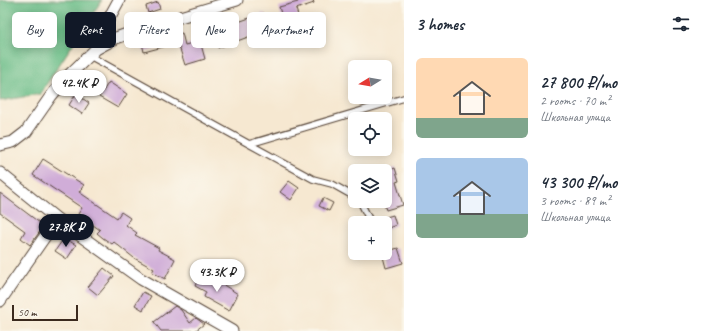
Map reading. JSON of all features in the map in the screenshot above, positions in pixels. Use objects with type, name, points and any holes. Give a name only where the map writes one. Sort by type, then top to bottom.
[{"type":"street","points":[[93,53],[102,31],[119,0]]},
{"type":"street","points":[[0,145],[14,142],[26,132],[50,96],[65,79],[93,53],[116,38],[150,26],[237,0]]},
{"type":"street","points":[[0,173],[57,219],[141,279],[232,331]]},
{"type":"street","points":[[0,301],[57,219]]},
{"type":"lane","points":[[93,53],[249,144],[313,179],[332,184],[348,193]]},
{"type":"lane","points":[[249,144],[404,98]]},
{"type":"green space","points":[[0,0],[102,0],[94,12],[65,12],[65,48],[70,48],[40,94],[0,101]]},
{"type":"building","points":[[297,0],[313,0],[314,3],[296,9],[297,12],[280,12],[279,7],[298,2]]},
{"type":"building","points":[[158,2],[160,9],[148,12],[146,6]]},
{"type":"building","points":[[247,19],[247,37],[239,40],[239,25],[239,22]]},
{"type":"building","points":[[183,37],[185,45],[191,43],[191,48],[202,48],[205,59],[185,65],[180,48],[183,48]]},
{"type":"building","points":[[143,48],[159,48],[144,52]]},
{"type":"building","points":[[109,82],[127,94],[118,108],[99,97]]},
{"type":"building","points":[[76,94],[89,103],[82,114],[69,105]]},
{"type":"building","points":[[43,159],[84,185],[79,192],[117,218],[121,212],[130,218],[126,225],[137,233],[135,235],[159,248],[158,250],[175,259],[165,279],[152,272],[154,269],[134,258],[114,242],[112,244],[103,238],[97,233],[100,230],[78,214],[82,208],[33,175]]},
{"type":"building","points":[[395,168],[399,181],[396,182],[403,205],[386,210],[385,208],[392,208],[392,169]]},
{"type":"building","points":[[289,181],[299,188],[291,200],[280,192]]},
{"type":"building","points":[[0,193],[44,226],[30,245],[21,238],[25,231],[0,213]]},
{"type":"building","points":[[323,198],[333,203],[329,211],[319,206]]},
{"type":"building","points":[[393,215],[396,225],[392,227],[392,216],[390,216]]},
{"type":"building","points":[[64,238],[76,245],[67,259],[55,251]]},
{"type":"building","points":[[398,248],[403,263],[386,268],[384,260],[392,260],[392,250]]},
{"type":"building","points":[[104,268],[114,276],[98,295],[88,287]]},
{"type":"building","points":[[200,275],[212,282],[214,279],[238,294],[229,311],[204,297],[206,292],[195,286]]},
{"type":"building","points":[[143,292],[151,296],[143,310],[135,305]]},
{"type":"building","points":[[175,306],[181,310],[190,323],[196,318],[204,324],[195,331],[161,331],[154,322]]}]
